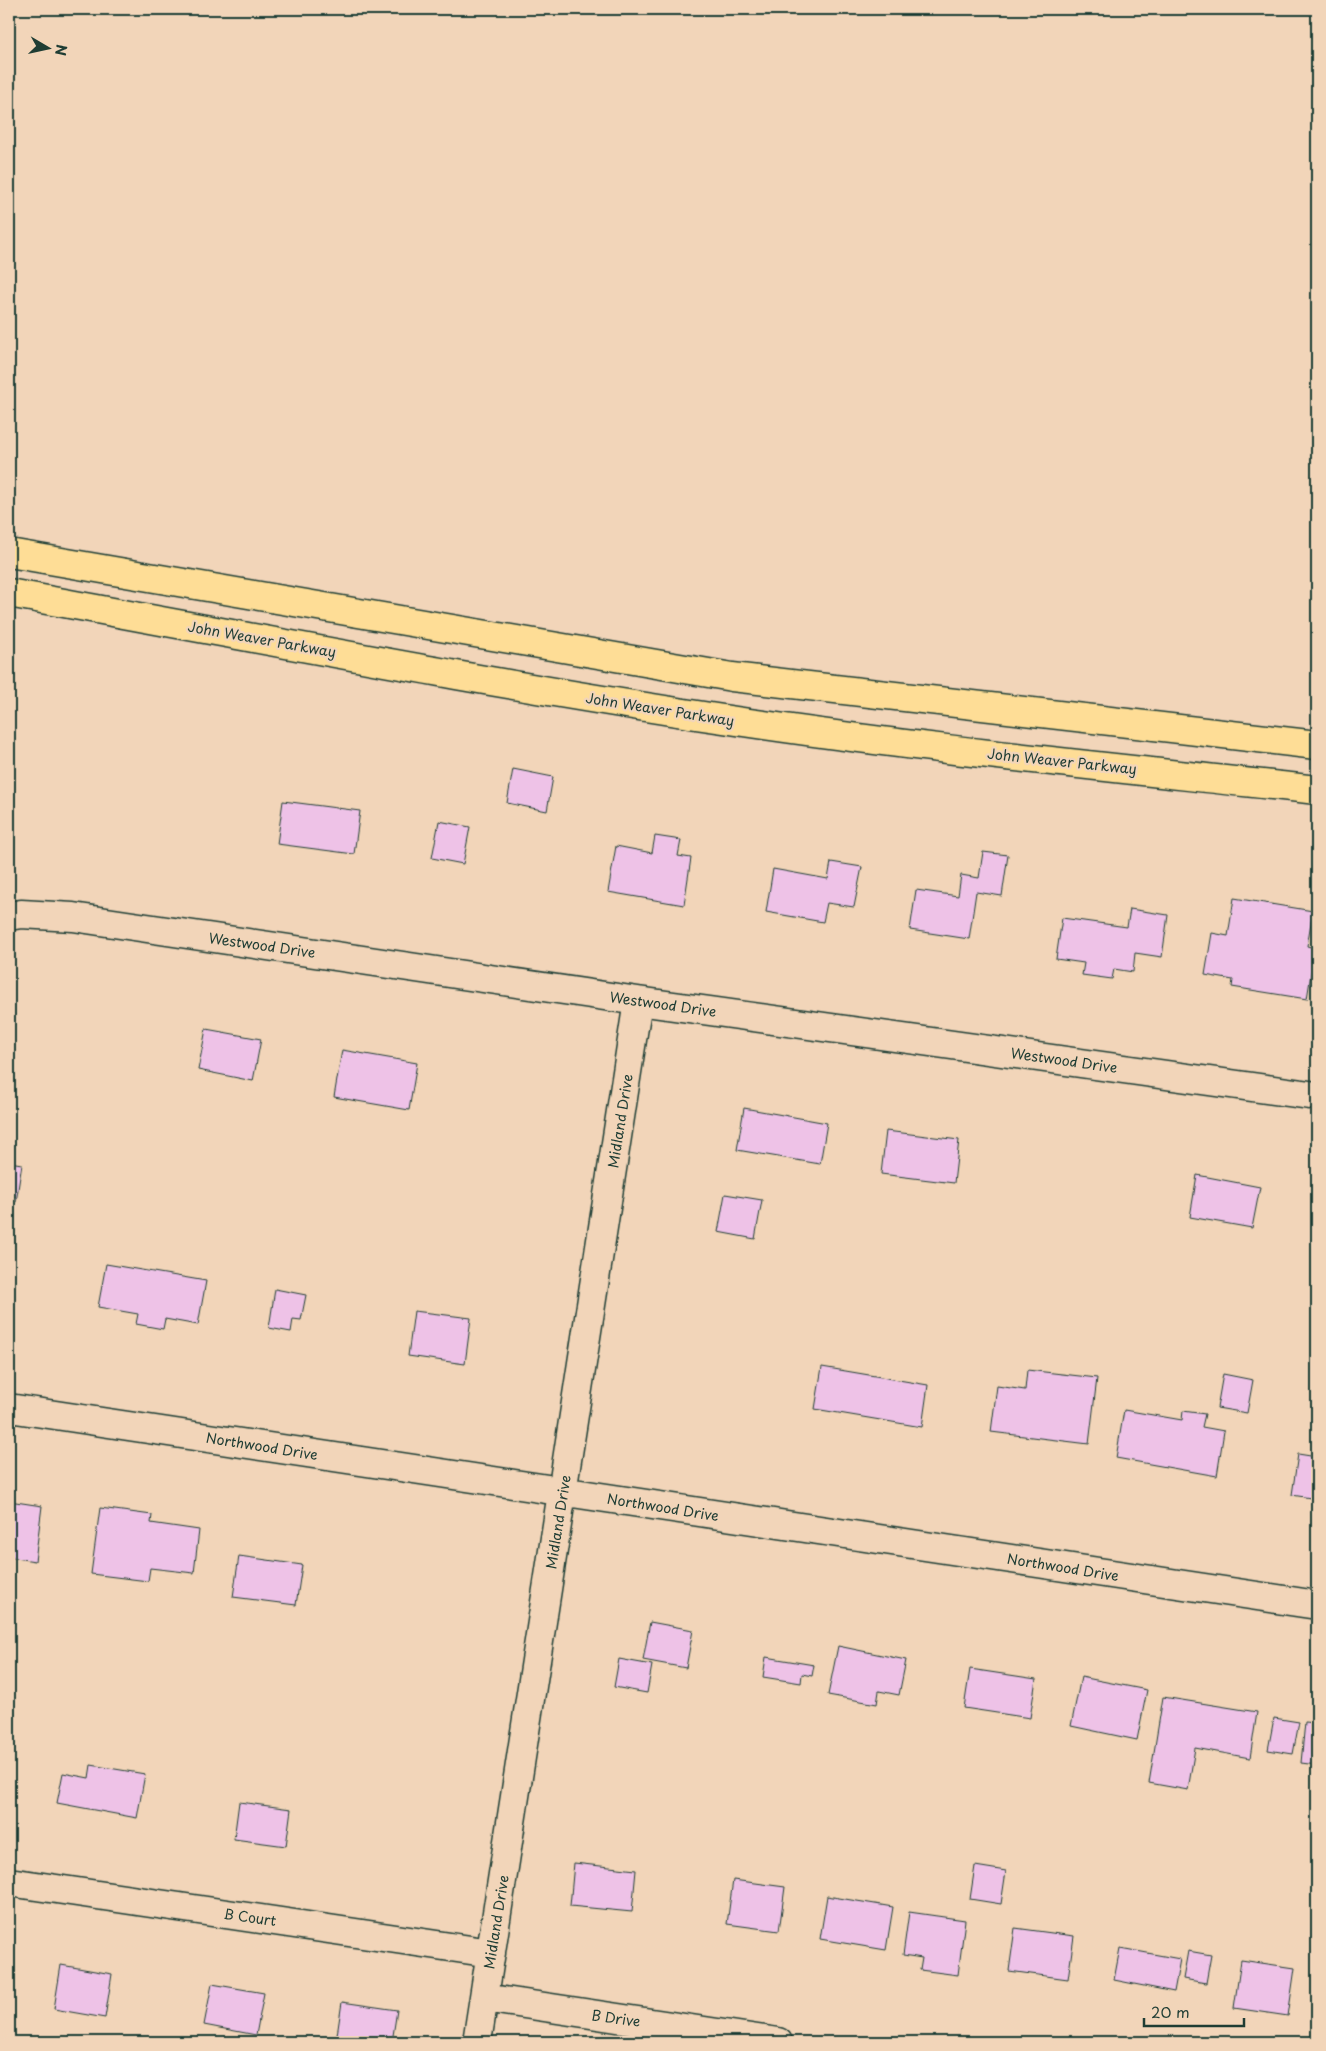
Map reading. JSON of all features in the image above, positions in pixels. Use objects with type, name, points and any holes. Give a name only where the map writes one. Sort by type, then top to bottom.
[{"type":"main road","points":[[9,553],[732,677],[1317,745]]},
{"type":"main road","name":"John Weaver Parkway","points":[[9,593],[605,701],[725,720],[868,739],[1317,790]]},
{"type":"street","name":"Westwood Drive","points":[[9,916],[21,914],[73,917],[638,1001],[1317,1096]]},
{"type":"street","name":"Midland Drive","points":[[477,2042],[638,1001]]},
{"type":"street","name":"Northwood Drive","points":[[9,1408],[1317,1605]]},
{"type":"street","name":"B Court","points":[[9,1882],[491,1953]]},
{"type":"street","name":"B Drive","points":[[484,1998],[778,2042]]},
{"type":"building","points":[[513,769],[553,777],[547,811],[507,803]]},
{"type":"building","points":[[283,801],[360,811],[354,854],[277,844]]},
{"type":"building","points":[[439,821],[470,827],[463,864],[432,858]]},
{"type":"building","points":[[655,836],[681,840],[678,856],[691,858],[684,905],[608,892],[616,846],[652,853]]},
{"type":"building","points":[[983,852],[1008,855],[1002,896],[976,892],[969,939],[910,930],[916,890],[958,896],[961,875],[979,878]]},
{"type":"building","points":[[831,862],[862,867],[854,907],[827,903],[823,922],[766,912],[773,869],[828,879]]},
{"type":"building","points":[[1234,898],[1313,911],[1307,946],[1315,948],[1307,999],[1232,987],[1233,980],[1205,975],[1212,933],[1228,936]]},
{"type":"building","points":[[1130,909],[1168,915],[1162,957],[1135,953],[1133,972],[1114,969],[1112,979],[1082,975],[1084,963],[1056,959],[1062,918],[1127,927]]},
{"type":"building","points":[[206,1029],[261,1039],[253,1081],[198,1070]]},
{"type":"building","points":[[342,1050],[417,1063],[409,1110],[334,1097]]},
{"type":"building","points":[[744,1108],[827,1123],[820,1164],[737,1150]]},
{"type":"building","points":[[886,1131],[959,1140],[954,1183],[881,1174]]},
{"type":"building","points":[[9,1162],[22,1164],[16,1202],[9,1201]]},
{"type":"building","points":[[1197,1175],[1260,1187],[1252,1228],[1190,1217]]},
{"type":"building","points":[[725,1194],[762,1200],[755,1239],[718,1232]]},
{"type":"building","points":[[1317,1206],[1317,1242],[1312,1241]]},
{"type":"building","points":[[106,1264],[206,1281],[198,1325],[165,1319],[163,1329],[136,1324],[138,1314],[98,1307]]},
{"type":"building","points":[[275,1289],[306,1295],[301,1320],[293,1319],[291,1332],[269,1328]]},
{"type":"building","points":[[414,1311],[471,1318],[465,1364],[408,1356]]},
{"type":"building","points":[[822,1367],[928,1385],[922,1427],[815,1409]]},
{"type":"building","points":[[1027,1370],[1097,1378],[1089,1444],[991,1432],[997,1386],[1025,1390]]},
{"type":"building","points":[[1223,1374],[1253,1380],[1247,1413],[1217,1408]]},
{"type":"building","points":[[1124,1410],[1182,1420],[1183,1411],[1205,1414],[1202,1427],[1224,1431],[1217,1476],[1116,1458]]},
{"type":"building","points":[[1298,1454],[1317,1457],[1317,1499],[1292,1495]]},
{"type":"building","points":[[9,1501],[42,1506],[35,1561],[9,1557]]},
{"type":"building","points":[[100,1508],[152,1515],[151,1523],[199,1530],[194,1573],[150,1568],[148,1581],[91,1574]]},
{"type":"building","points":[[239,1556],[302,1565],[296,1605],[233,1597]]},
{"type":"building","points":[[650,1622],[693,1630],[686,1668],[643,1660]]},
{"type":"building","points":[[838,1646],[906,1660],[899,1695],[879,1691],[877,1704],[828,1695]]},
{"type":"building","points":[[766,1657],[814,1665],[812,1676],[802,1674],[801,1683],[763,1677]]},
{"type":"building","points":[[619,1659],[652,1665],[647,1693],[614,1687]]},
{"type":"building","points":[[970,1669],[1036,1679],[1030,1718],[964,1708]]},
{"type":"building","points":[[1081,1677],[1147,1690],[1137,1740],[1071,1726]]},
{"type":"building","points":[[1163,1697],[1257,1712],[1250,1758],[1195,1748],[1188,1790],[1149,1783]]},
{"type":"building","points":[[1274,1718],[1299,1722],[1293,1754],[1268,1750]]},
{"type":"building","points":[[1305,1722],[1317,1723],[1317,1765],[1301,1763]]},
{"type":"building","points":[[91,1765],[145,1774],[137,1818],[57,1803],[63,1773],[89,1778]]},
{"type":"building","points":[[239,1802],[291,1809],[286,1846],[234,1839]]},
{"type":"building","points":[[574,1863],[636,1870],[632,1912],[570,1906]]},
{"type":"building","points":[[975,1866],[1006,1871],[1001,1904],[970,1899]]},
{"type":"building","points":[[733,1880],[785,1887],[779,1931],[727,1924]]},
{"type":"building","points":[[827,1896],[893,1907],[886,1950],[820,1939]]},
{"type":"building","points":[[909,1912],[965,1920],[958,1975],[920,1970],[922,1958],[903,1955]]},
{"type":"building","points":[[1015,1928],[1074,1936],[1068,1979],[1009,1971]]},
{"type":"building","points":[[1120,1948],[1180,1959],[1174,1992],[1114,1980]]},
{"type":"building","points":[[1188,1951],[1211,1955],[1206,1983],[1183,1979]]},
{"type":"building","points":[[1241,1960],[1295,1968],[1288,2016],[1234,2008]]},
{"type":"building","points":[[61,1965],[112,1974],[105,2018],[54,2009]]},
{"type":"building","points":[[212,1984],[264,1993],[256,2035],[204,2025]]},
{"type":"building","points":[[342,2002],[397,2010],[392,2042],[336,2042]]},
{"type":"building","points":[[304,2038],[334,2042],[303,2042]]}]
